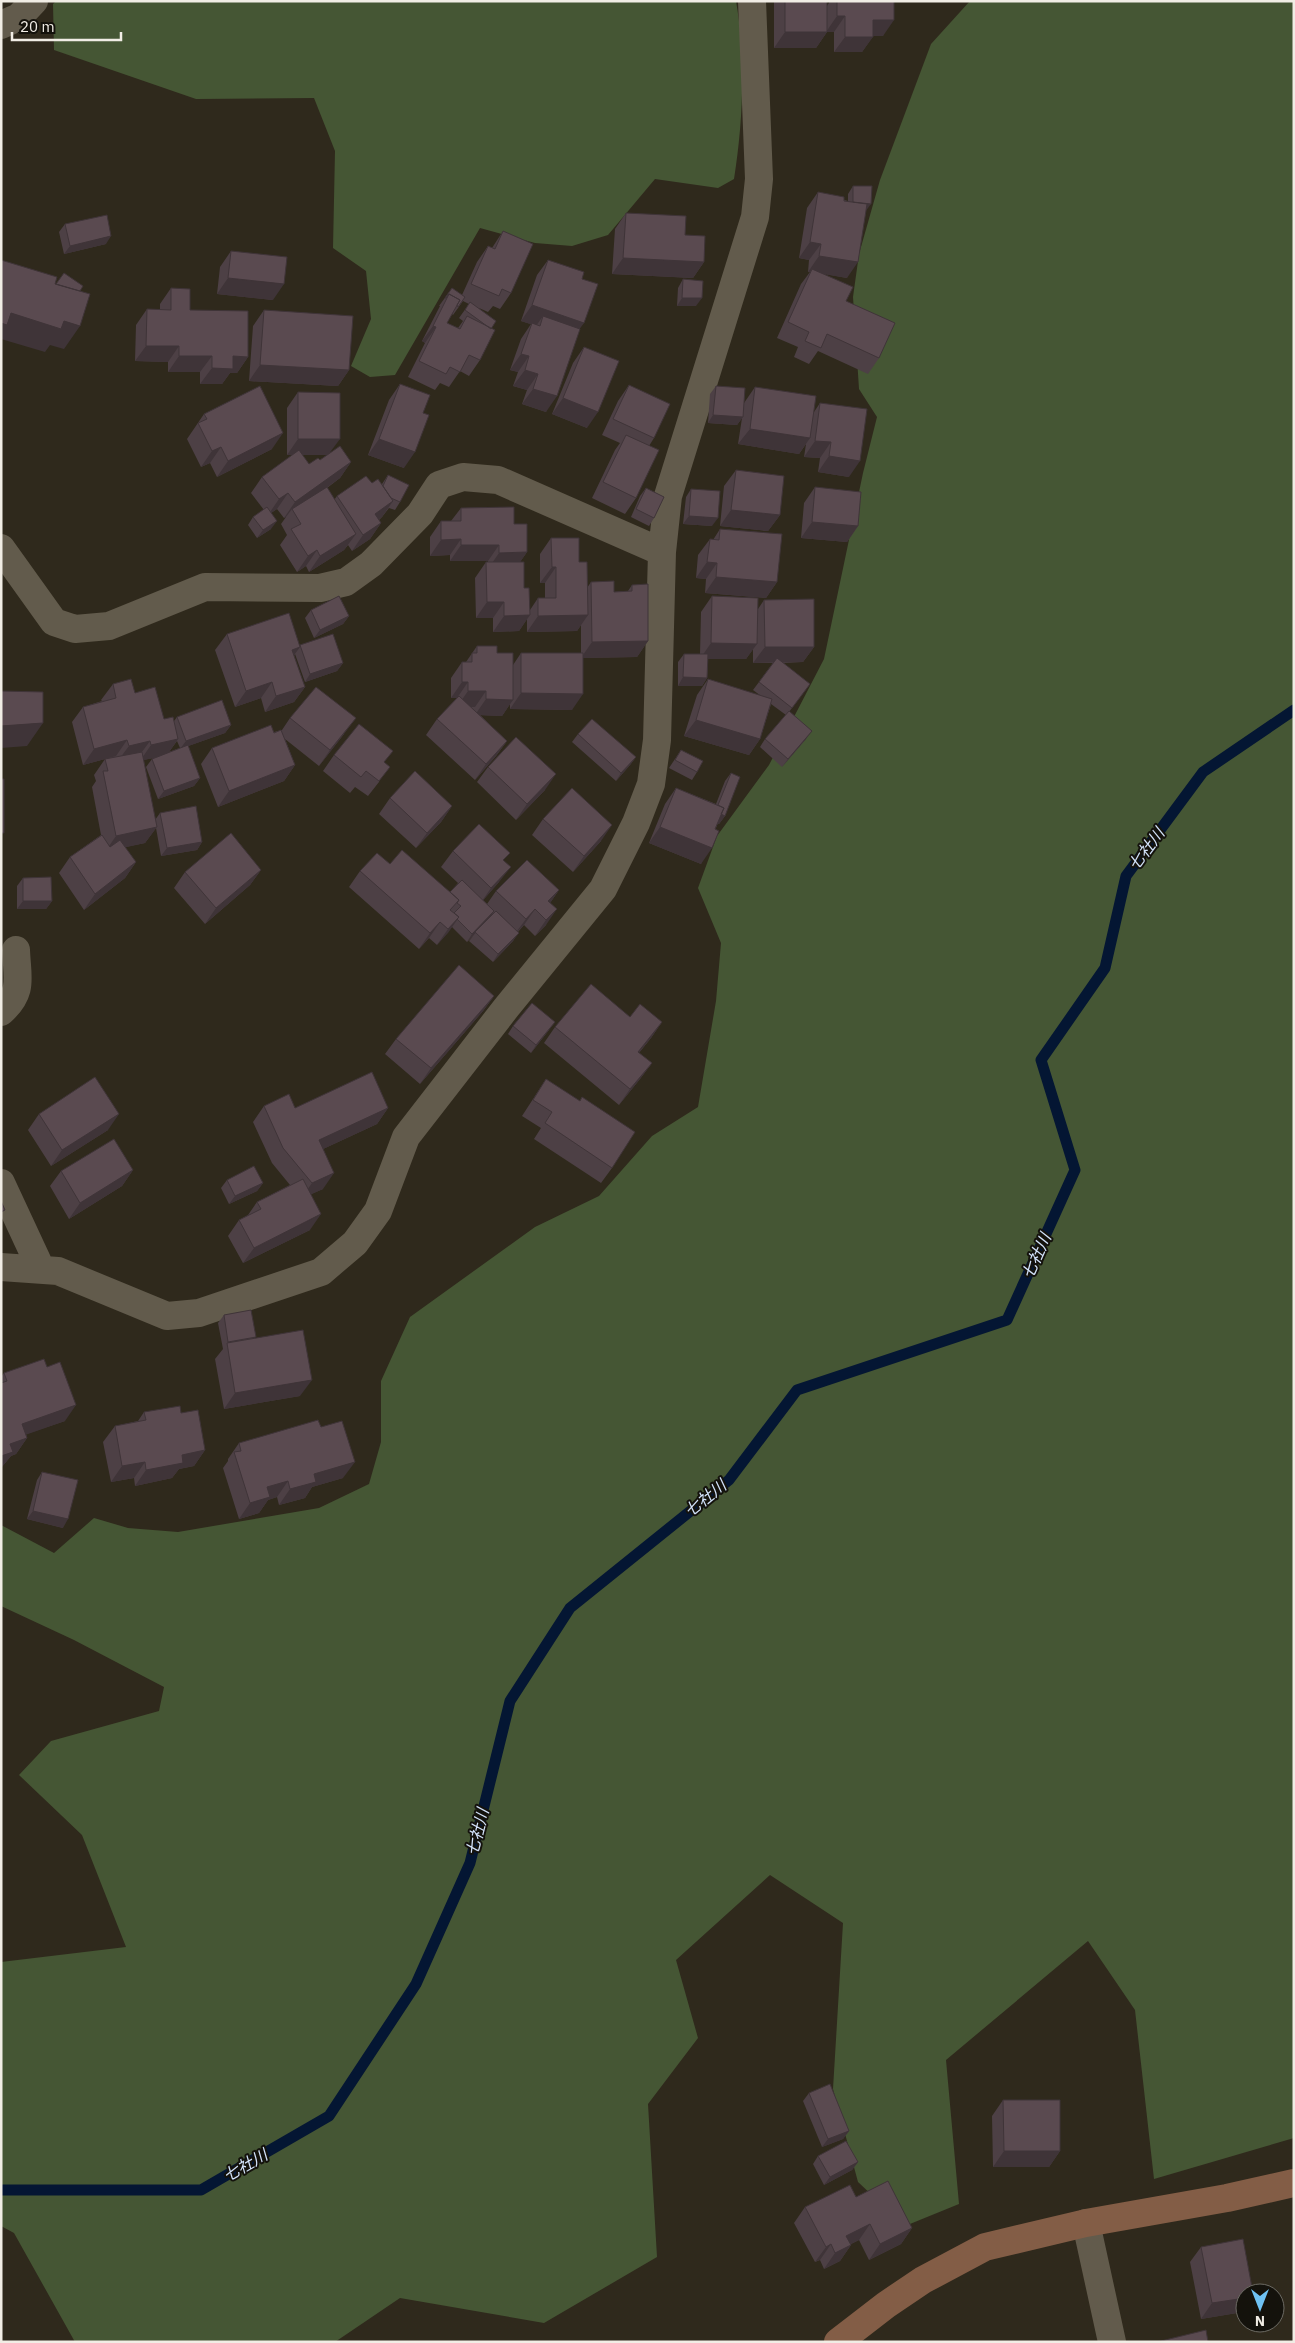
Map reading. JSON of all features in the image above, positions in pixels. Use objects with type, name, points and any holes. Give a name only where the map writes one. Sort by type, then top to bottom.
[{"type":"street","points":[[1,25],[19,17],[34,1]]},
{"type":"street","points":[[1,1267],[58,1271],[167,1316],[199,1313],[321,1272],[355,1243],[378,1211],[406,1137],[506,1008],[603,889],[636,823],[651,784],[657,740],[662,552],[668,496],[755,217],[759,179],[752,1]]},
{"type":"street","points":[[1,548],[54,622],[75,629],[109,626],[205,587],[320,588],[346,582],[372,564],[420,514],[439,485],[463,476],[498,480],[662,552]]},
{"type":"street","points":[[1,1012],[13,1000],[18,987],[16,950]]},
{"type":"street","points":[[1,1183],[41,1270]]},
{"type":"street","points":[[838,2342],[886,2305],[923,2280],[985,2247],[1086,2223],[1227,2198],[1294,2183]]},
{"type":"street","points":[[1086,2223],[1112,2342]]},
{"type":"green space","points":[[56,1],[736,1],[741,45],[742,90],[740,135],[734,179],[718,188],[655,179],[608,235],[572,246],[535,243],[480,228],[395,375],[370,377],[351,366],[371,319],[366,271],[333,248],[335,151],[314,98],[196,99],[54,50],[53,4]]},
{"type":"green space","points":[[970,1],[1294,1],[1294,2138],[1154,2179],[1135,2010],[1088,1941],[946,2060],[959,2204],[905,2226],[858,2182],[833,2089],[843,1923],[770,1875],[676,1960],[698,2038],[648,2104],[657,2257],[544,2323],[400,2298],[335,2342],[75,2342],[14,2233],[1,2226],[1,1962],[126,1947],[82,1835],[19,1775],[51,1741],[159,1711],[164,1687],[74,1640],[1,1606],[1,1525],[54,1553],[94,1518],[128,1528],[178,1532],[319,1508],[369,1484],[381,1442],[381,1381],[410,1317],[535,1227],[599,1196],[652,1136],[698,1107],[716,1001],[721,943],[698,888],[717,836],[769,765],[824,659],[863,473],[877,417],[859,389],[853,297],[859,254],[880,180],[931,44]]},
{"type":"building","points":[[785,1],[827,1],[827,32],[785,32]]},
{"type":"building","points":[[837,1],[894,1],[894,20],[873,20],[873,37],[845,37],[845,16],[837,16]]},
{"type":"building","points":[[853,186],[872,186],[871,204],[853,202]]},
{"type":"building","points":[[818,192],[844,197],[844,201],[867,204],[858,262],[819,256],[821,244],[810,242]]},
{"type":"building","points":[[626,213],[686,216],[685,235],[705,236],[704,262],[623,258]]},
{"type":"building","points":[[107,215],[111,236],[70,246],[65,224]]},
{"type":"building","points":[[503,231],[533,244],[511,293],[502,289],[499,296],[471,284],[488,246],[495,249]]},
{"type":"building","points":[[231,251],[287,257],[284,284],[228,278]]},
{"type":"building","points":[[1,260],[57,277],[55,284],[90,294],[80,326],[64,321],[61,329],[11,313],[7,325],[1,323]]},
{"type":"building","points":[[548,260],[584,272],[582,279],[598,284],[584,323],[532,305]]},
{"type":"building","points":[[812,269],[853,287],[846,301],[895,323],[879,358],[827,334],[821,348],[805,341],[809,332],[788,322]]},
{"type":"building","points":[[64,273],[83,286],[80,291],[56,284]]},
{"type":"building","points":[[683,279],[703,281],[702,298],[682,298]]},
{"type":"building","points":[[171,288],[190,289],[190,310],[248,311],[248,357],[233,356],[233,369],[212,368],[212,356],[179,356],[179,346],[146,346],[147,309],[171,310]]},
{"type":"building","points":[[452,288],[465,297],[458,307],[457,305],[460,300],[449,294],[445,298]]},
{"type":"building","points":[[449,294],[460,300],[447,323],[460,329],[467,316],[495,330],[480,360],[469,355],[460,372],[450,367],[446,374],[419,361],[436,327],[433,326]]},
{"type":"building","points":[[470,302],[496,321],[491,329],[465,310]]},
{"type":"building","points":[[264,310],[353,316],[349,370],[260,365]]},
{"type":"building","points":[[543,316],[580,329],[557,396],[533,389],[538,374],[525,370],[529,356],[521,354],[532,323],[540,326]]},
{"type":"building","points":[[584,347],[619,361],[598,412],[563,398]]},
{"type":"building","points":[[400,384],[430,395],[423,413],[429,415],[415,452],[379,439]]},
{"type":"building","points":[[629,385],[670,404],[654,438],[613,419]]},
{"type":"building","points":[[260,386],[283,433],[228,461],[221,447],[212,451],[198,423],[207,419],[204,414]]},
{"type":"building","points":[[716,386],[745,388],[743,417],[713,415]]},
{"type":"building","points":[[755,387],[816,396],[810,438],[750,429]]},
{"type":"building","points":[[298,392],[340,393],[340,439],[298,439]]},
{"type":"building","points":[[820,403],[867,409],[860,461],[829,456],[831,442],[815,441]]},
{"type":"building","points":[[626,435],[659,450],[636,498],[603,482]]},
{"type":"building","points":[[340,446],[351,462],[295,502],[288,493],[279,499],[262,477],[299,450],[309,464],[318,458],[320,460]]},
{"type":"building","points":[[736,470],[784,476],[780,515],[731,510]]},
{"type":"building","points":[[388,475],[409,485],[400,502],[391,498],[383,486]]},
{"type":"building","points":[[366,476],[372,483],[378,479],[393,501],[375,514],[381,523],[363,535],[337,496]]},
{"type":"building","points":[[327,487],[356,534],[320,556],[317,550],[308,556],[291,529],[301,524],[292,509]]},
{"type":"building","points":[[815,487],[861,492],[858,526],[812,522]]},
{"type":"building","points":[[646,488],[664,497],[654,518],[636,509]]},
{"type":"building","points":[[691,489],[720,491],[718,518],[689,516]]},
{"type":"building","points":[[267,507],[277,521],[263,530],[253,517]]},
{"type":"building","points":[[514,507],[514,524],[527,524],[527,552],[499,553],[499,545],[461,545],[461,539],[441,540],[441,521],[461,521],[461,508]]},
{"type":"building","points":[[720,529],[782,534],[777,582],[716,577],[717,563],[707,562],[710,539],[719,540]]},
{"type":"building","points":[[551,538],[579,538],[579,562],[587,562],[588,615],[538,616],[538,598],[556,598],[556,567],[552,567]]},
{"type":"building","points":[[486,562],[524,562],[524,588],[529,588],[530,615],[504,616],[504,602],[487,602]]},
{"type":"building","points":[[614,581],[614,592],[632,591],[632,585],[648,584],[648,641],[592,642],[591,582]]},
{"type":"building","points":[[339,596],[349,616],[320,630],[311,610]]},
{"type":"building","points":[[712,596],[758,598],[757,644],[711,643]]},
{"type":"building","points":[[814,599],[814,647],[765,647],[764,600]]},
{"type":"building","points":[[289,613],[300,647],[292,650],[305,687],[276,696],[272,682],[246,691],[227,634]]},
{"type":"building","points":[[333,634],[343,663],[310,674],[300,645]]},
{"type":"building","points":[[477,646],[497,646],[497,653],[513,653],[513,700],[486,699],[486,691],[468,691],[468,682],[462,682],[462,662],[472,662],[472,653],[477,653]]},
{"type":"building","points":[[521,653],[583,653],[583,694],[521,693]]},
{"type":"building","points":[[684,654],[708,654],[707,678],[683,677]]},
{"type":"building","points":[[777,658],[810,684],[792,708],[759,682]]},
{"type":"building","points":[[131,679],[135,693],[155,687],[164,719],[173,717],[178,739],[151,745],[150,741],[129,746],[127,740],[94,749],[83,707],[116,698],[113,684]]},
{"type":"building","points":[[708,679],[772,699],[760,739],[696,720]]},
{"type":"building","points":[[316,687],[356,718],[330,750],[290,718]]},
{"type":"building","points":[[1,691],[43,692],[43,723],[1,726]]},
{"type":"building","points":[[459,696],[507,741],[486,764],[437,719]]},
{"type":"building","points":[[222,700],[231,725],[186,741],[177,717]]},
{"type":"building","points":[[789,711],[812,731],[788,759],[765,739]]},
{"type":"building","points":[[592,719],[636,757],[621,773],[578,734]]},
{"type":"building","points":[[359,724],[393,751],[384,762],[390,767],[379,781],[366,771],[361,777],[334,755]]},
{"type":"building","points":[[271,725],[274,733],[281,730],[295,765],[229,791],[212,748]]},
{"type":"building","points":[[516,737],[556,774],[527,804],[488,767]]},
{"type":"building","points":[[188,745],[200,778],[164,791],[152,759]]},
{"type":"building","points":[[681,750],[703,761],[697,772],[675,760]]},
{"type":"building","points":[[142,752],[157,827],[116,836],[103,771],[108,771],[105,759]]},
{"type":"building","points":[[415,771],[452,806],[427,833],[390,798]]},
{"type":"building","points":[[731,773],[740,777],[725,816],[721,814],[724,808],[718,805]]},
{"type":"building","points":[[1,779],[4,779],[4,833],[1,833]]},
{"type":"building","points":[[572,788],[612,825],[584,856],[543,819]]},
{"type":"building","points":[[676,788],[724,808],[715,829],[719,831],[712,848],[660,827]]},
{"type":"building","points":[[196,806],[202,842],[167,848],[160,813]]},
{"type":"building","points":[[479,824],[510,853],[503,860],[511,867],[491,888],[453,851]]},
{"type":"building","points":[[231,833],[261,870],[216,908],[185,872]]},
{"type":"building","points":[[102,835],[110,847],[120,840],[136,862],[95,894],[70,857]]},
{"type":"building","points":[[402,850],[459,900],[450,910],[459,917],[448,929],[440,922],[430,933],[360,871],[377,853],[390,864]]},
{"type":"building","points":[[527,860],[559,890],[548,901],[557,909],[546,920],[535,909],[526,919],[496,891]]},
{"type":"building","points":[[51,877],[52,901],[23,901],[23,878]]},
{"type":"building","points":[[462,880],[494,911],[472,934],[457,919],[459,917],[454,913],[461,906],[457,903],[459,900],[450,892]]},
{"type":"building","points":[[496,911],[519,933],[498,954],[475,932]]},
{"type":"building","points":[[459,965],[494,996],[431,1068],[396,1039]]},
{"type":"building","points":[[591,984],[630,1017],[640,1004],[662,1022],[638,1052],[652,1063],[630,1089],[555,1027]]},
{"type":"building","points":[[532,1003],[555,1022],[536,1045],[513,1026]]},
{"type":"building","points":[[372,1072],[388,1108],[319,1140],[334,1173],[312,1183],[283,1148],[264,1106],[289,1094],[295,1108]]},
{"type":"building","points":[[95,1077],[119,1114],[62,1150],[39,1114]]},
{"type":"building","points":[[546,1079],[580,1101],[582,1097],[635,1132],[612,1168],[545,1123],[552,1112],[533,1100]]},
{"type":"building","points":[[114,1139],[133,1170],[80,1203],[61,1171]]},
{"type":"building","points":[[254,1166],[263,1183],[235,1196],[227,1180]]},
{"type":"building","points":[[303,1179],[321,1214],[254,1248],[239,1220],[261,1209],[257,1202]]},
{"type":"building","points":[[1,1201],[5,1210],[1,1212]]},
{"type":"building","points":[[251,1310],[256,1337],[228,1342],[224,1315]]},
{"type":"building","points":[[303,1330],[312,1380],[235,1393],[227,1343]]},
{"type":"building","points":[[44,1359],[47,1367],[60,1362],[76,1405],[22,1424],[27,1438],[10,1444],[13,1452],[1,1456],[1,1383],[7,1381],[4,1373]]},
{"type":"building","points":[[180,1406],[181,1413],[198,1410],[205,1450],[182,1455],[183,1463],[146,1470],[145,1462],[122,1466],[115,1426],[146,1420],[144,1412]]},
{"type":"building","points":[[318,1420],[321,1427],[342,1421],[355,1462],[314,1474],[316,1482],[290,1489],[288,1481],[267,1487],[270,1497],[250,1503],[234,1452],[241,1451],[239,1443]]},
{"type":"building","points":[[42,1472],[78,1480],[68,1519],[33,1511]]},
{"type":"building","points":[[830,2084],[849,2131],[828,2139],[809,2093]]},
{"type":"building","points":[[1003,2100],[1060,2100],[1060,2151],[1004,2151]]},
{"type":"building","points":[[846,2141],[858,2162],[830,2177],[818,2156]]},
{"type":"building","points":[[888,2181],[912,2228],[880,2244],[870,2224],[846,2236],[851,2245],[835,2253],[831,2244],[826,2247],[805,2207],[850,2185],[856,2197]]},
{"type":"building","points":[[1243,2239],[1251,2283],[1235,2283],[1235,2300],[1212,2303],[1201,2247]]},
{"type":"building","points":[[1206,2330],[1208,2342],[1157,2342]]},
{"type":"waterway","name":"七社川","points":[[1,2190],[201,2190],[329,2116],[416,1984],[470,1863],[510,1701],[570,1608],[729,1480],[797,1390],[1007,1320],[1075,1170],[1041,1060],[1105,968],[1126,876],[1203,772],[1294,710]]}]
